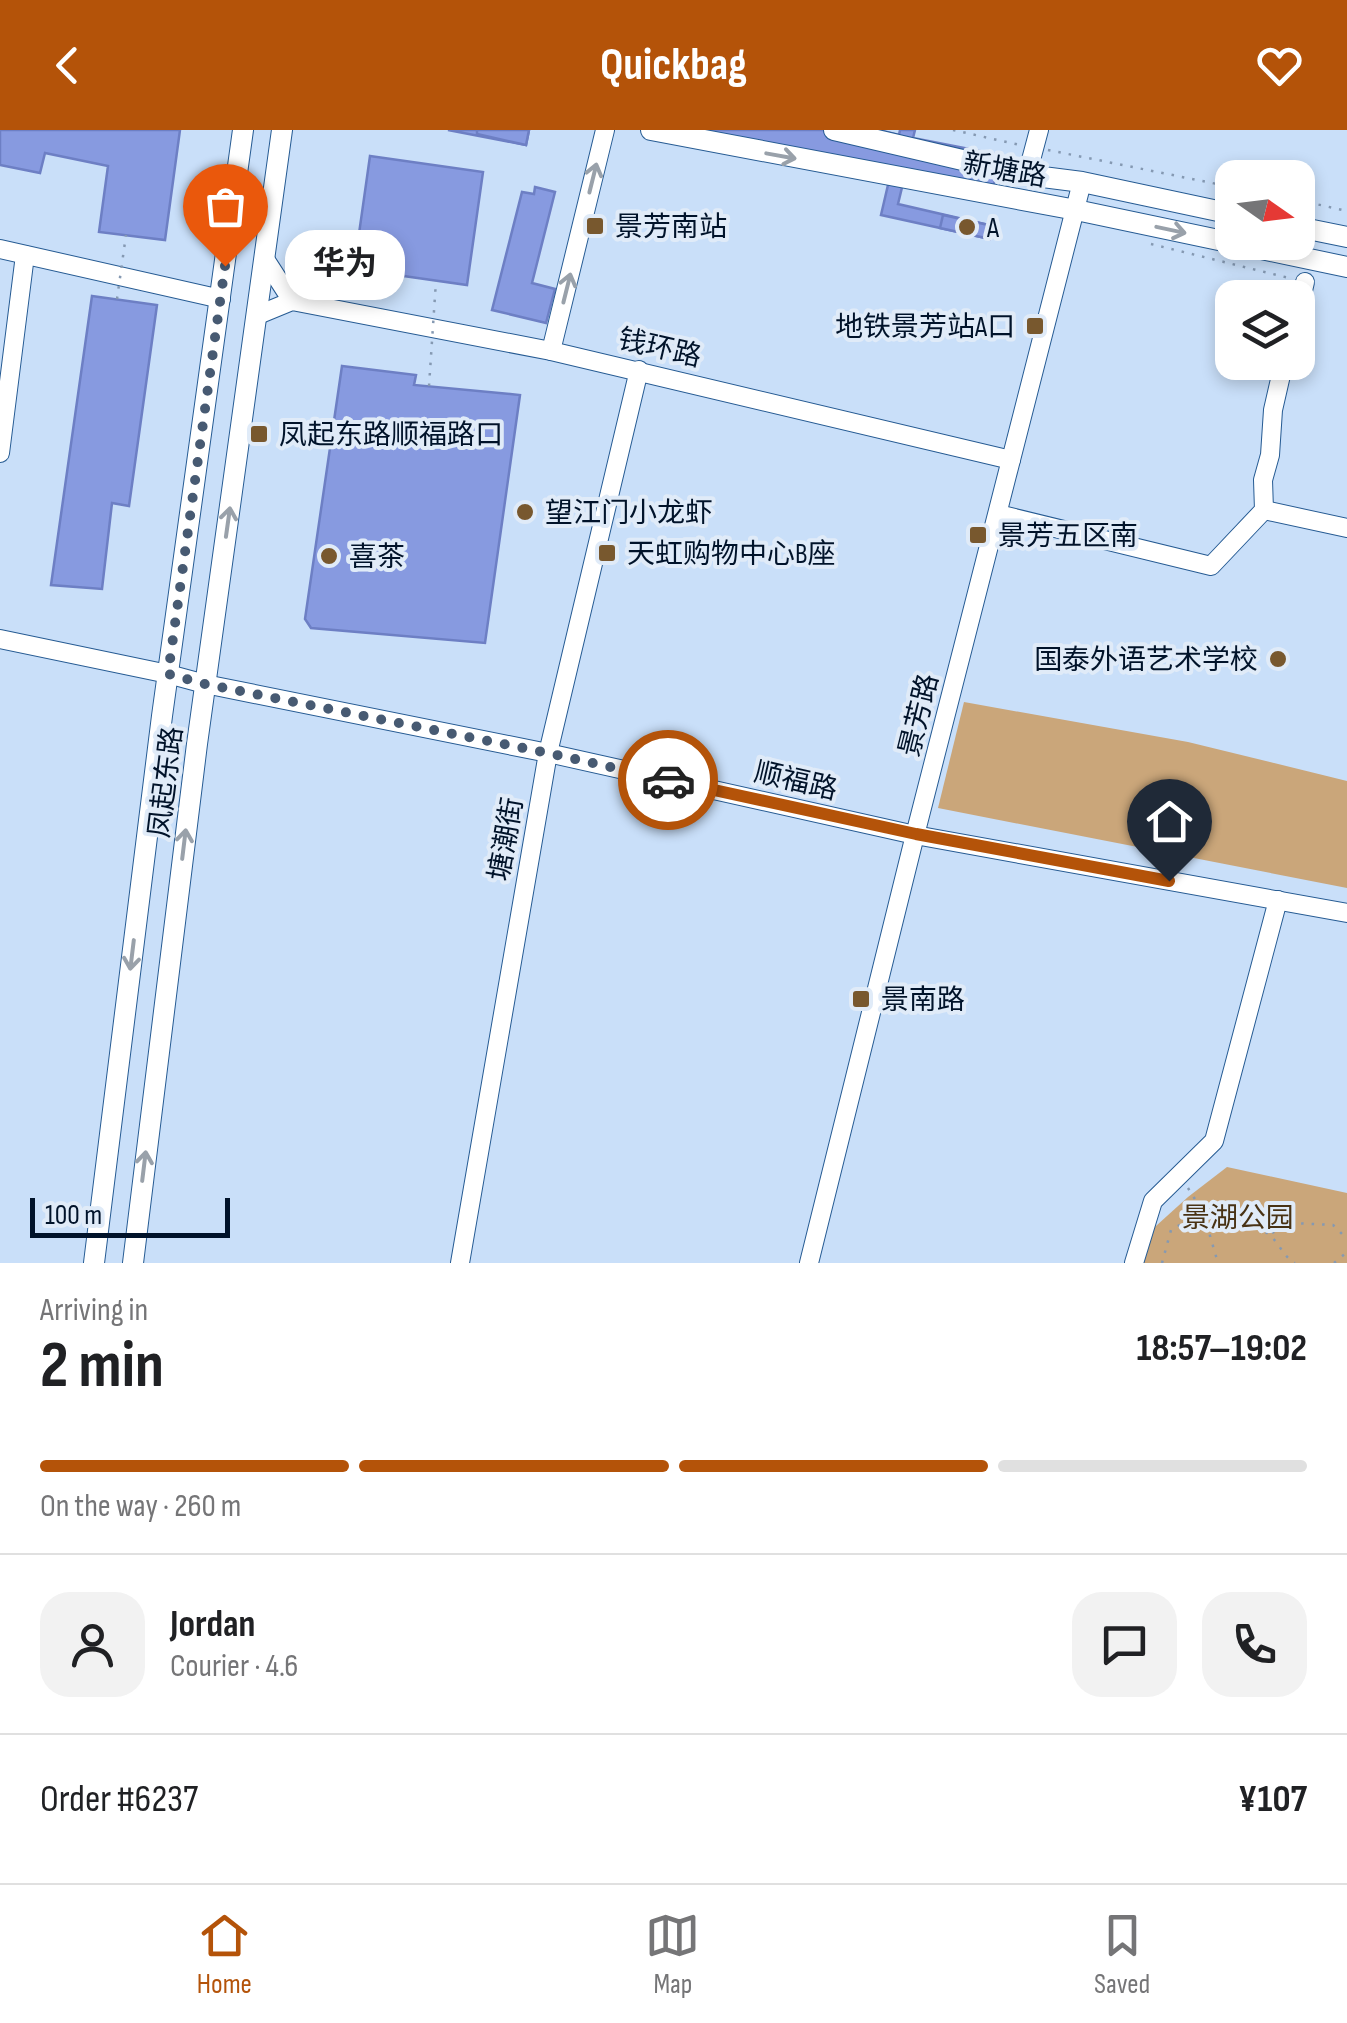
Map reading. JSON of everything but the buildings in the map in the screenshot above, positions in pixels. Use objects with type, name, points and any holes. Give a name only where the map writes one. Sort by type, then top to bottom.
[{"type":"main road","name":"凤起东路","points":[[94,1263],[168,674],[243,130]]},
{"type":"main road","name":"凤起东路","points":[[133,1263],[205,684],[282,130]]},
{"type":"main road","name":"新塘路","points":[[651,130],[1076,210],[1347,267]]},
{"type":"main road","name":"新塘路","points":[[834,130],[1028,175],[1082,182],[1215,210]]},
{"type":"main road","points":[[1315,231],[1347,238]]},
{"type":"street","points":[[551,350],[605,130]]},
{"type":"street","points":[[1028,175],[1037,139]]},
{"type":"street","name":"景芳路","points":[[809,1263],[1082,182]]},
{"type":"street","points":[[0,249],[221,300]]},
{"type":"street","points":[[0,453],[25,255]]},
{"type":"street","points":[[258,315],[292,301],[265,259]]},
{"type":"street","name":"钱环路","points":[[292,301],[551,350],[1012,460]]},
{"type":"street","name":"塘潮街","points":[[460,1263],[548,753],[639,370]]},
{"type":"street","points":[[998,514],[1212,566],[1264,510],[1264,480],[1280,380]]},
{"type":"street","points":[[1264,510],[1347,528]]},
{"type":"street","name":"顺福路","points":[[0,639],[916,834],[1347,913]]},
{"type":"street","points":[[1134,1263],[1153,1201],[1214,1141],[1278,900]]},
{"type":"path","points":[[952,130],[1037,139],[1215,183]]},
{"type":"path","points":[[1315,204],[1347,211]]},
{"type":"path","points":[[117,299],[126,235]]},
{"type":"path","points":[[1151,244],[1297,280]]},
{"type":"path","points":[[429,386],[436,280]]},
{"type":"path","points":[[1180,1174],[1203,1212],[1218,1263]]},
{"type":"path","points":[[1162,1263],[1170,1230],[1203,1212],[1243,1221],[1270,1234],[1286,1258],[1295,1263]]},
{"type":"path","points":[[1270,1234],[1292,1223],[1334,1225],[1347,1239]]},
{"type":"path","points":[[1335,1263],[1347,1252]]},
{"type":"green space","points":[[964,702],[1188,742],[1347,781],[1347,888],[938,808]]},
{"type":"green space","name":"景湖公园","points":[[1227,1167],[1347,1193],[1347,1263],[1139,1263],[1146,1235]]},
{"type":"way so far","points":[[225,266],[168,674],[668,780]]},
{"type":"place","name":"景芳南站","points":[[595,226]]},
{"type":"place","name":"A","points":[[967,227]]},
{"type":"place","name":"华为","points":[[225,266]]},
{"type":"place","name":"地铁景芳站A口","points":[[1035,326]]},
{"type":"place","name":"凤起东路顺福路口","points":[[259,434]]},
{"type":"place","name":"望江门小龙虾","points":[[525,512]]},
{"type":"place","name":"景芳五区南","points":[[978,535]]},
{"type":"place","name":"天虹购物中心B座","points":[[607,553]]},
{"type":"place","name":"喜茶","points":[[329,556]]},
{"type":"place","name":"国泰外语艺术学校","points":[[1278,659]]},
{"type":"place","name":"景南路","points":[[861,999]]},
{"type":"route","points":[[668,780],[916,834],[1169,881]]}]
